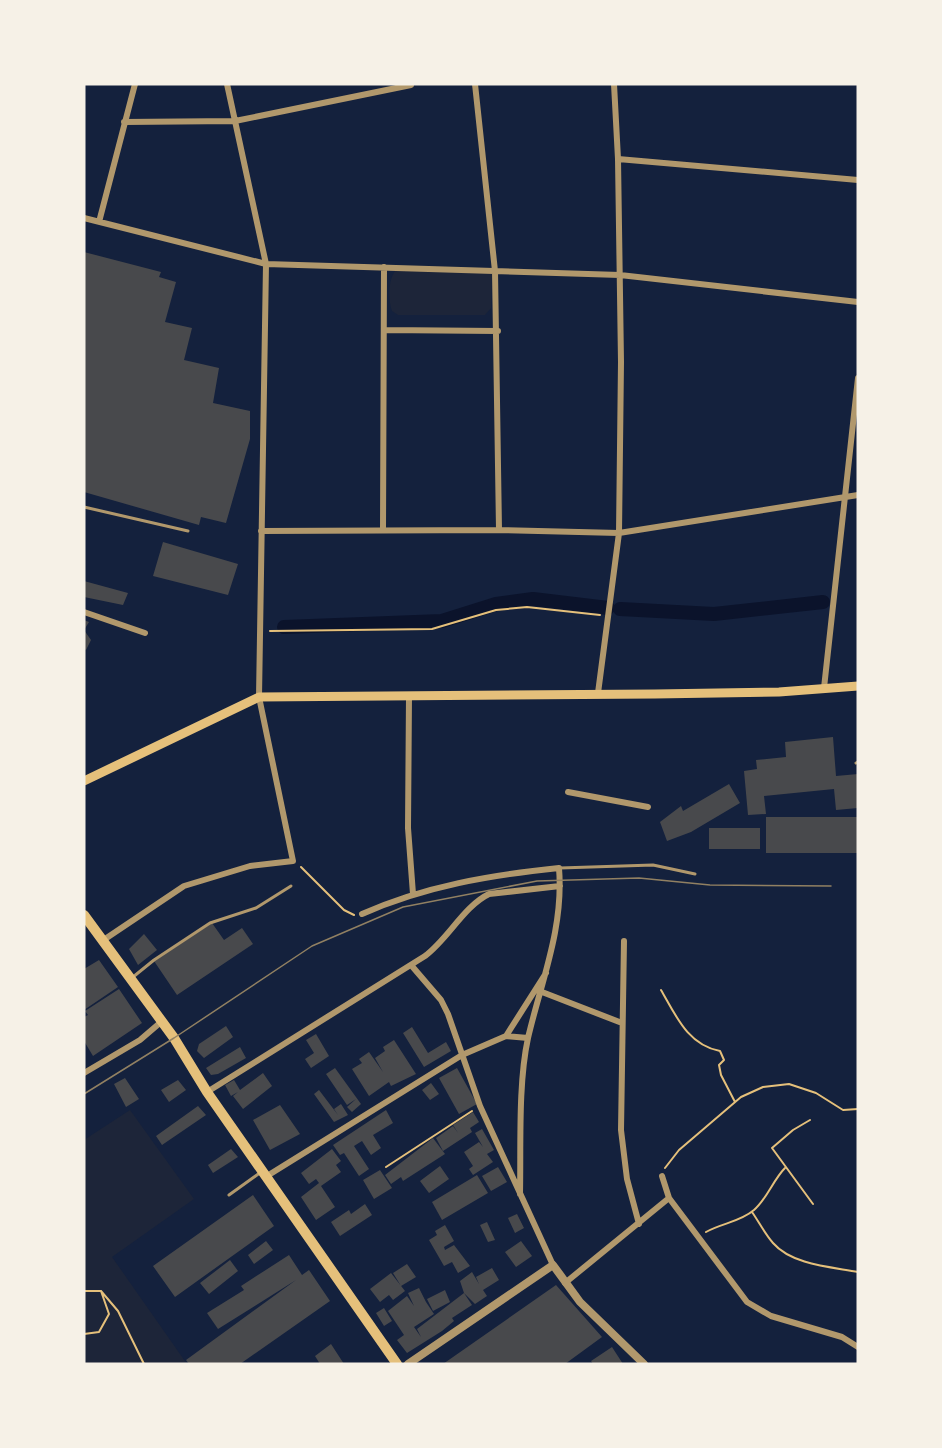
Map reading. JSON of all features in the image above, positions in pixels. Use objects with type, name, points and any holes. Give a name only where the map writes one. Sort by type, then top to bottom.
[{"type":"main road","points":[[84,781],[259,697],[770,692],[858,686]]},
{"type":"main road","points":[[84,915],[174,1038],[207,1092],[398,1364]]},
{"type":"street","points":[[99,222],[135,84]]},
{"type":"street","points":[[102,941],[165,897],[195,882],[250,866],[293,861],[259,697],[266,264],[227,84]]},
{"type":"street","points":[[476,84],[495,271],[498,331],[499,530]]},
{"type":"street","points":[[598,693],[619,533],[620,275],[614,84]]},
{"type":"street","points":[[124,122],[235,121],[411,85]]},
{"type":"street","points":[[618,159],[858,180]]},
{"type":"street","points":[[84,218],[266,264],[620,275],[858,302]]},
{"type":"street","points":[[383,530],[384,267]]},
{"type":"street","points":[[384,330],[498,331]]},
{"type":"street","points":[[824,688],[858,378]]},
{"type":"street","points":[[261,531],[499,530],[619,533],[858,495]]},
{"type":"street","points":[[84,612],[145,633]]},
{"type":"street","points":[[408,696],[408,828],[412,894]]},
{"type":"street","points":[[568,792],[648,807]]},
{"type":"street","points":[[362,914],[412,894],[507,874],[559,868],[560,886],[548,969],[528,1038],[520,1194]]},
{"type":"street","points":[[207,1092],[411,965],[435,948],[480,899],[505,892],[560,886]]},
{"type":"street","points":[[624,941],[621,1130],[627,1179],[639,1224]]},
{"type":"street","points":[[411,965],[441,1000],[480,1106],[553,1265],[596,1318],[644,1364]]},
{"type":"street","points":[[506,1036],[548,969]]},
{"type":"street","points":[[542,992],[622,1023]]},
{"type":"street","points":[[84,1073],[140,1040],[161,1022]]},
{"type":"street","points":[[265,1174],[462,1054],[506,1036],[528,1038]]},
{"type":"street","points":[[662,1176],[669,1198],[747,1302],[758,1311],[842,1337],[858,1347]]},
{"type":"street","points":[[565,1282],[669,1198]]},
{"type":"street","points":[[408,1364],[553,1265]]},
{"type":"lane","points":[[84,507],[188,531]]},
{"type":"lane","points":[[559,868],[653,865],[695,874]]},
{"type":"lane","points":[[130,980],[154,960],[210,923],[256,908],[291,886]]},
{"type":"lane","points":[[230,1195],[265,1174]]},
{"type":"path","points":[[261,631],[287,633],[432,629],[496,610],[527,607],[608,616]]},
{"type":"path","points":[[310,873],[344,910],[351,915],[362,914]]},
{"type":"path","points":[[661,990],[687,1033],[698,1043],[720,1051],[724,1060],[719,1065],[721,1075],[735,1102]]},
{"type":"path","points":[[662,1176],[680,1150],[741,1097],[763,1086],[781,1083],[816,1093],[843,1110],[858,1109]]},
{"type":"path","points":[[386,1167],[480,1106]]},
{"type":"path","points":[[810,1120],[793,1130],[772,1148],[813,1204]]},
{"type":"path","points":[[699,1236],[721,1223],[734,1221],[752,1212],[785,1168]]},
{"type":"path","points":[[752,1212],[774,1245],[793,1256],[804,1261],[858,1272]]},
{"type":"path","points":[[84,1291],[101,1291],[118,1311],[144,1364]]},
{"type":"path","points":[[84,1334],[99,1332],[109,1314],[101,1291]]},
{"type":"shaded area","points":[[396,270],[492,272],[491,308],[485,315],[398,315],[392,311],[389,296],[391,278]]},
{"type":"shaded area","points":[[130,1110],[194,1199],[112,1257],[187,1364],[84,1364],[84,1140]]},
{"type":"building","points":[[84,252],[161,272],[159,277],[176,282],[165,322],[192,328],[184,360],[219,368],[213,403],[250,411],[250,439],[226,523],[201,517],[199,525],[84,492]]},
{"type":"building","points":[[163,542],[238,564],[228,595],[153,576]]},
{"type":"building","points":[[84,581],[128,593],[123,605],[84,597]]},
{"type":"building","points":[[84,620],[89,622],[84,630]]},
{"type":"building","points":[[84,630],[91,640],[86,650],[84,649]]},
{"type":"building","points":[[833,737],[836,776],[858,774],[858,808],[836,810],[834,789],[764,796],[766,814],[748,815],[744,771],[757,769],[756,760],[786,757],[785,742]]},
{"type":"building","points":[[729,784],[740,803],[691,832],[667,841],[660,822],[681,806],[683,811]]},
{"type":"building","points":[[766,817],[858,817],[858,853],[766,853]]},
{"type":"building","points":[[709,828],[760,828],[760,849],[709,849]]},
{"type":"building","points":[[212,923],[224,940],[242,928],[253,944],[177,995],[154,961]]},
{"type":"building","points":[[144,934],[157,950],[138,965],[129,949]]},
{"type":"building","points":[[99,960],[118,987],[84,1010],[84,969]]},
{"type":"building","points":[[119,989],[142,1023],[93,1056],[84,1041],[84,1017],[88,1015],[85,1011]]},
{"type":"building","points":[[226,1026],[233,1037],[204,1058],[197,1051],[199,1044]]},
{"type":"building","points":[[412,1027],[428,1053],[446,1042],[451,1051],[424,1067],[403,1033]]},
{"type":"building","points":[[316,1034],[329,1056],[311,1068],[305,1059],[314,1053],[306,1040]]},
{"type":"building","points":[[394,1040],[416,1074],[391,1086],[389,1082],[369,1096],[352,1069],[362,1063],[359,1059],[369,1052],[383,1072],[375,1058],[385,1051],[383,1047]]},
{"type":"building","points":[[240,1047],[246,1058],[218,1074],[211,1075],[206,1068]]},
{"type":"building","points":[[335,1068],[361,1104],[352,1112],[347,1107],[356,1099],[347,1105],[326,1074]]},
{"type":"building","points":[[457,1068],[477,1104],[459,1114],[439,1078]]},
{"type":"building","points":[[263,1073],[272,1086],[243,1109],[233,1096],[238,1092],[231,1096],[225,1085],[234,1080],[240,1090]]},
{"type":"building","points":[[125,1078],[139,1099],[126,1107],[114,1084]]},
{"type":"building","points":[[178,1080],[186,1090],[169,1102],[161,1090]]},
{"type":"building","points":[[431,1083],[439,1094],[430,1100],[422,1090]]},
{"type":"building","points":[[319,1090],[338,1115],[334,1109],[341,1104],[348,1115],[334,1122],[314,1094]]},
{"type":"building","points":[[280,1105],[300,1134],[270,1150],[253,1120]]},
{"type":"building","points":[[198,1106],[206,1115],[162,1145],[156,1136]]},
{"type":"building","points":[[386,1110],[393,1123],[373,1135],[381,1148],[371,1155],[362,1141],[354,1146],[369,1169],[359,1176],[344,1153],[340,1155],[333,1145]]},
{"type":"building","points":[[473,1112],[479,1122],[470,1128],[472,1132],[443,1151],[436,1138],[453,1126],[458,1133],[453,1125]]},
{"type":"building","points":[[482,1129],[494,1150],[487,1154],[493,1162],[473,1175],[469,1169],[473,1166],[464,1152],[479,1142],[483,1147],[475,1133]]},
{"type":"building","points":[[433,1138],[445,1154],[403,1181],[401,1177],[391,1184],[385,1175]]},
{"type":"building","points":[[231,1149],[238,1157],[213,1173],[208,1165]]},
{"type":"building","points":[[332,1149],[341,1161],[336,1165],[341,1172],[321,1186],[335,1207],[316,1220],[301,1197],[319,1183],[316,1179],[309,1184],[301,1173]]},
{"type":"building","points":[[440,1166],[449,1179],[429,1193],[420,1181]]},
{"type":"building","points":[[498,1167],[507,1182],[491,1191],[482,1176]]},
{"type":"building","points":[[380,1170],[392,1188],[374,1199],[363,1180]]},
{"type":"building","points":[[477,1175],[488,1193],[442,1220],[432,1202]]},
{"type":"building","points":[[253,1195],[274,1226],[175,1297],[153,1266]]},
{"type":"building","points":[[365,1204],[372,1215],[340,1236],[331,1222],[349,1210],[351,1214]]},
{"type":"building","points":[[517,1214],[524,1228],[515,1233],[508,1218]]},
{"type":"building","points":[[487,1222],[495,1240],[488,1242],[480,1225]]},
{"type":"building","points":[[445,1225],[454,1241],[444,1247],[445,1250],[454,1245],[470,1266],[458,1273],[452,1262],[444,1266],[429,1240],[437,1235],[435,1231]]},
{"type":"building","points":[[266,1241],[273,1250],[254,1264],[248,1255]]},
{"type":"building","points":[[521,1241],[532,1256],[516,1267],[505,1252]]},
{"type":"building","points":[[289,1255],[302,1275],[309,1270],[330,1301],[240,1364],[189,1364],[186,1360],[296,1280],[218,1329],[207,1313],[244,1290],[241,1286]]},
{"type":"building","points":[[230,1260],[238,1271],[209,1294],[200,1283]]},
{"type":"building","points":[[407,1264],[416,1277],[401,1286],[393,1273]]},
{"type":"building","points":[[492,1268],[499,1280],[483,1290],[487,1296],[475,1304],[464,1293],[460,1281],[472,1272],[479,1284],[476,1277]]},
{"type":"building","points":[[391,1273],[405,1291],[393,1300],[389,1295],[380,1302],[370,1289]]},
{"type":"building","points":[[556,1285],[602,1337],[565,1364],[443,1364]]},
{"type":"building","points":[[419,1288],[434,1314],[414,1327],[421,1337],[417,1329],[464,1293],[472,1305],[452,1318],[454,1321],[442,1331],[407,1353],[397,1340],[404,1335],[388,1311],[407,1296],[414,1306],[408,1293]]},
{"type":"building","points":[[445,1290],[450,1302],[433,1311],[427,1299]]},
{"type":"building","points":[[384,1308],[392,1321],[384,1326],[376,1313]]},
{"type":"building","points":[[331,1344],[344,1364],[320,1364],[315,1356]]},
{"type":"building","points":[[612,1347],[623,1364],[593,1364],[591,1361]]},
{"type":"waterway","points":[[284,627],[442,621],[496,604],[533,599],[608,608]]},
{"type":"waterway","points":[[620,609],[714,614],[823,602]]},
{"type":"tram line","points":[[84,1094],[174,1038],[312,946],[403,907],[537,881],[639,878],[710,885],[831,886]]}]
